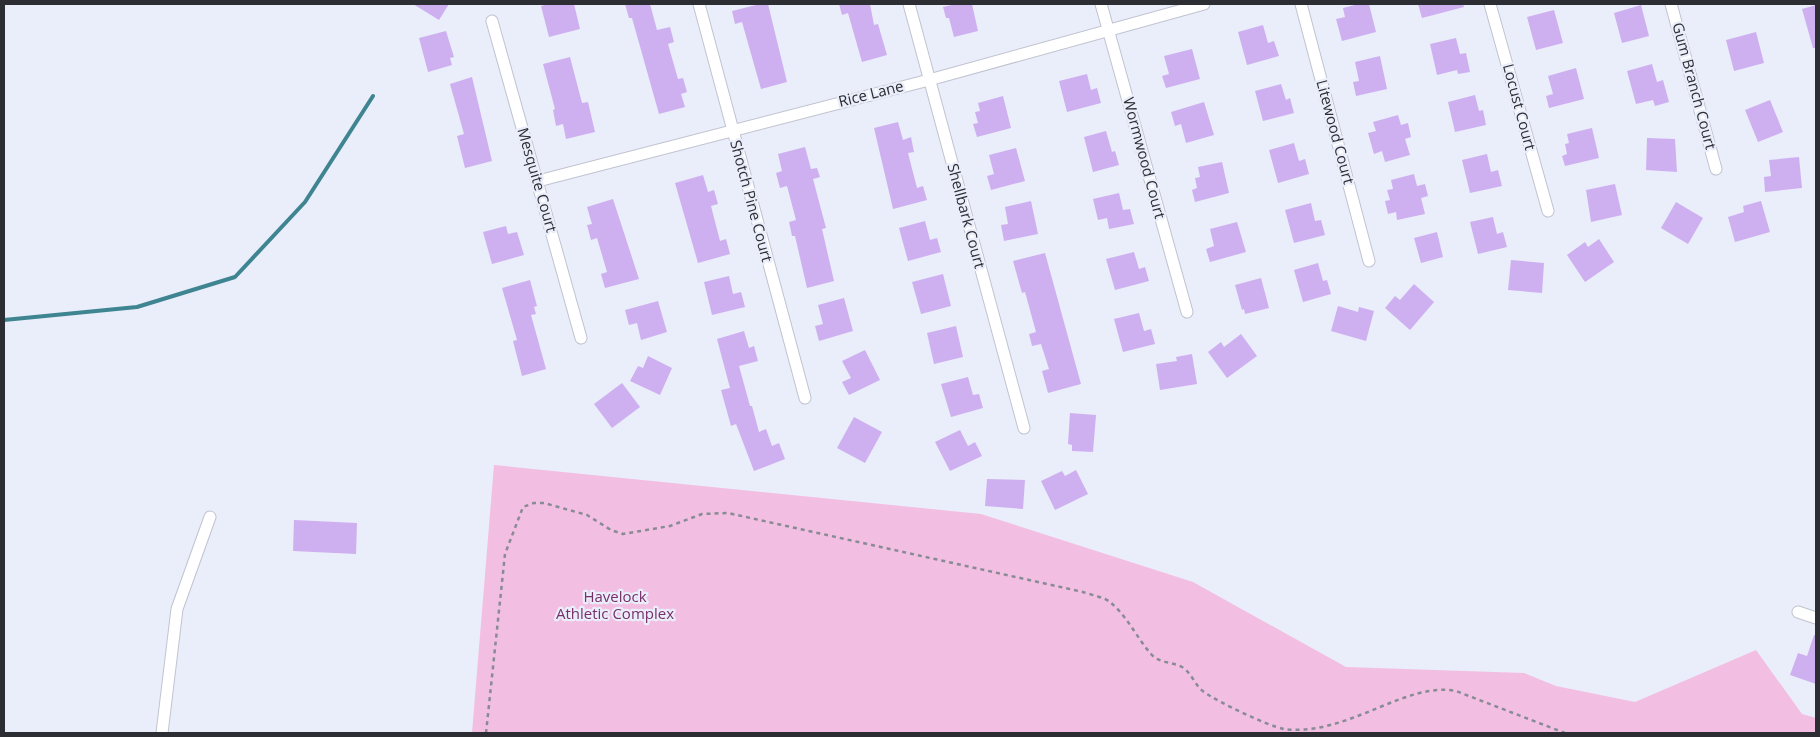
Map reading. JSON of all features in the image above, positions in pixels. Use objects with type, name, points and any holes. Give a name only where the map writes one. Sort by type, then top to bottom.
[{"type":"street","name":"Shotch Pine Court","points":[[699,4],[805,398]]},
{"type":"street","name":"Shellbark Court","points":[[909,4],[1024,428]]},
{"type":"street","name":"Wormwood Court","points":[[1102,4],[1187,312]]},
{"type":"street","name":"Rice Lane","points":[[538,181],[929,80],[1204,4]]},
{"type":"street","name":"Litewood Court","points":[[1301,4],[1369,261]]},
{"type":"street","name":"Locust Court","points":[[1490,4],[1548,211]]},
{"type":"street","name":"Gum Branch Court","points":[[1672,4],[1716,169]]},
{"type":"street","name":"Mesquite Court","points":[[492,21],[581,338]]},
{"type":"street","points":[[162,733],[178,608],[210,517]]},
{"type":"street","points":[[1798,612],[1816,618]]},
{"type":"path","points":[[486,733],[505,554],[523,507],[534,502],[544,502],[587,515],[611,530],[623,534],[670,526],[702,514],[728,513],[1083,592],[1110,602],[1152,655],[1163,663],[1181,667],[1193,677],[1202,691],[1282,729],[1302,731],[1330,727],[1356,720],[1415,695],[1445,689],[1456,691],[1565,733]]},
{"type":"green space","name":"Havelock Athletic Complex","points":[[494,465],[981,514],[1193,582],[1346,667],[1524,673],[1556,686],[1635,702],[1756,650],[1802,714],[1816,718],[1816,733],[472,733]]},
{"type":"building","points":[[413,4],[449,4],[439,20]]},
{"type":"building","points":[[548,4],[574,4],[580,29],[549,37],[541,6]]},
{"type":"building","points":[[625,4],[650,4],[657,30],[670,27],[674,42],[668,44],[678,79],[683,78],[687,92],[681,94],[685,107],[659,114],[632,18],[629,18]]},
{"type":"building","points":[[760,4],[768,4],[787,82],[761,89],[742,22],[735,24],[732,11]]},
{"type":"building","points":[[839,4],[870,4],[874,25],[878,24],[887,55],[862,62],[848,13],[842,15]]},
{"type":"building","points":[[956,4],[972,4],[978,31],[954,37],[949,18],[946,18],[943,7]]},
{"type":"building","points":[[1359,4],[1369,4],[1376,32],[1342,41],[1336,19],[1345,17],[1343,8]]},
{"type":"building","points":[[1418,4],[1463,4],[1464,7],[1422,18]]},
{"type":"building","points":[[1641,5],[1649,36],[1622,43],[1614,13]]},
{"type":"building","points":[[1816,5],[1816,48],[1813,48],[1802,9]]},
{"type":"building","points":[[1554,10],[1563,43],[1536,50],[1527,17]]},
{"type":"building","points":[[1263,25],[1268,43],[1274,41],[1279,56],[1247,65],[1238,32]]},
{"type":"building","points":[[446,31],[454,57],[450,58],[452,65],[428,72],[419,38]]},
{"type":"building","points":[[1756,32],[1764,63],[1734,71],[1726,40]]},
{"type":"building","points":[[1456,38],[1460,54],[1466,53],[1470,72],[1458,74],[1457,70],[1437,75],[1430,44]]},
{"type":"building","points":[[1192,49],[1200,79],[1166,88],[1162,76],[1169,74],[1164,56]]},
{"type":"building","points":[[1380,56],[1387,89],[1356,96],[1353,82],[1359,81],[1355,62]]},
{"type":"building","points":[[570,57],[582,103],[588,102],[595,132],[566,139],[563,124],[556,126],[553,110],[555,109],[543,64]]},
{"type":"building","points":[[1652,64],[1657,82],[1663,80],[1669,102],[1655,106],[1653,100],[1636,104],[1627,71]]},
{"type":"building","points":[[1576,68],[1584,99],[1549,108],[1546,96],[1553,94],[1548,76]]},
{"type":"building","points":[[1087,74],[1091,90],[1097,88],[1101,103],[1067,112],[1059,81]]},
{"type":"building","points":[[472,77],[492,161],[465,168],[457,136],[464,134],[450,84]]},
{"type":"building","points":[[1281,84],[1286,100],[1290,98],[1294,113],[1263,121],[1255,91]]},
{"type":"building","points":[[1475,95],[1479,111],[1483,110],[1486,125],[1455,132],[1448,102]]},
{"type":"building","points":[[1003,96],[1011,128],[977,137],[973,124],[978,123],[975,112],[980,111],[978,103]]},
{"type":"building","points":[[1770,100],[1783,132],[1758,142],[1745,110]]},
{"type":"building","points":[[1204,102],[1214,135],[1186,143],[1181,124],[1175,126],[1171,112]]},
{"type":"building","points":[[1398,115],[1401,125],[1408,123],[1411,137],[1405,139],[1410,155],[1385,162],[1382,151],[1374,154],[1368,133],[1376,131],[1373,122]]},
{"type":"building","points":[[898,122],[903,140],[911,137],[914,152],[908,153],[917,188],[923,186],[927,200],[893,209],[874,128]]},
{"type":"building","points":[[1592,128],[1599,158],[1565,166],[1562,156],[1567,154],[1565,144],[1569,143],[1567,134]]},
{"type":"building","points":[[1106,131],[1112,152],[1115,151],[1119,165],[1093,172],[1084,137]]},
{"type":"building","points":[[1647,138],[1675,139],[1677,172],[1646,170]]},
{"type":"building","points":[[1294,143],[1299,161],[1305,159],[1309,174],[1278,183],[1269,150]]},
{"type":"building","points":[[805,147],[811,169],[817,168],[820,177],[813,179],[826,228],[822,229],[834,281],[807,288],[795,236],[792,236],[789,222],[796,220],[787,186],[780,188],[776,173],[782,171],[778,154]]},
{"type":"building","points":[[1016,148],[1025,181],[991,190],[987,176],[994,174],[989,155]]},
{"type":"building","points":[[1487,154],[1491,172],[1498,170],[1502,186],[1470,193],[1462,160]]},
{"type":"building","points":[[1799,157],[1802,188],[1765,192],[1764,177],[1771,176],[1769,160]]},
{"type":"building","points":[[1222,162],[1229,193],[1195,202],[1192,190],[1197,188],[1195,178],[1200,177],[1198,167]]},
{"type":"building","points":[[1414,174],[1417,186],[1425,184],[1428,196],[1421,198],[1425,214],[1397,220],[1396,212],[1388,214],[1385,201],[1390,200],[1387,190],[1393,189],[1391,180]]},
{"type":"building","points":[[703,175],[708,192],[714,190],[718,204],[711,206],[720,241],[726,239],[730,254],[698,263],[675,183]]},
{"type":"building","points":[[1615,184],[1622,215],[1591,222],[1586,190]]},
{"type":"building","points":[[1119,193],[1123,210],[1130,209],[1134,224],[1109,229],[1107,218],[1098,220],[1093,199]]},
{"type":"building","points":[[613,199],[639,279],[605,288],[601,274],[607,272],[597,238],[591,240],[587,225],[592,224],[587,207]]},
{"type":"building","points":[[1031,201],[1038,234],[1004,241],[1001,225],[1008,224],[1005,207]]},
{"type":"building","points":[[1761,201],[1770,232],[1735,242],[1728,217],[1744,212],[1743,206]]},
{"type":"building","points":[[1676,202],[1703,218],[1688,244],[1661,228]]},
{"type":"building","points":[[1311,203],[1315,221],[1321,220],[1325,235],[1294,243],[1285,210]]},
{"type":"building","points":[[1493,217],[1497,234],[1503,232],[1507,247],[1478,254],[1470,222]]},
{"type":"building","points":[[925,221],[930,240],[937,238],[941,252],[908,261],[899,228]]},
{"type":"building","points":[[1237,222],[1246,252],[1210,262],[1206,249],[1214,246],[1210,229]]},
{"type":"building","points":[[506,226],[508,234],[517,232],[524,255],[492,264],[483,232]]},
{"type":"building","points":[[1437,232],[1443,257],[1421,263],[1414,238]]},
{"type":"building","points":[[1599,239],[1614,262],[1585,282],[1567,255],[1585,242],[1588,247]]},
{"type":"building","points":[[1134,252],[1139,269],[1145,267],[1149,281],[1115,290],[1106,259]]},
{"type":"building","points":[[1045,253],[1081,384],[1048,393],[1042,371],[1049,369],[1041,344],[1032,346],[1029,334],[1036,332],[1025,292],[1022,293],[1013,261]]},
{"type":"building","points":[[1511,260],[1544,263],[1542,293],[1508,290]]},
{"type":"building","points":[[1318,263],[1323,281],[1327,280],[1331,294],[1303,302],[1294,270]]},
{"type":"building","points":[[943,274],[951,306],[921,314],[912,282]]},
{"type":"building","points":[[729,276],[733,294],[741,292],[745,307],[712,315],[704,282]]},
{"type":"building","points":[[1261,278],[1269,308],[1245,314],[1244,309],[1242,310],[1235,285]]},
{"type":"building","points":[[530,280],[537,306],[534,307],[536,314],[531,315],[546,369],[522,376],[513,341],[517,340],[502,288]]},
{"type":"building","points":[[1414,284],[1434,302],[1410,330],[1385,308],[1395,296],[1400,300]]},
{"type":"building","points":[[844,298],[853,331],[819,341],[815,326],[823,324],[818,305]]},
{"type":"building","points":[[658,301],[667,332],[641,340],[637,323],[629,325],[625,310]]},
{"type":"building","points":[[1338,306],[1358,312],[1359,307],[1374,311],[1366,341],[1331,331]]},
{"type":"building","points":[[1139,313],[1144,331],[1151,329],[1155,344],[1123,352],[1114,319]]},
{"type":"building","points":[[956,326],[963,357],[934,364],[927,333]]},
{"type":"building","points":[[744,331],[749,348],[754,346],[758,361],[739,366],[750,406],[752,406],[759,432],[766,429],[772,446],[779,443],[785,459],[754,471],[736,424],[731,426],[721,390],[730,388],[717,339]]},
{"type":"building","points":[[1241,334],[1257,356],[1227,378],[1208,352],[1221,342],[1224,347]]},
{"type":"building","points":[[865,350],[880,380],[849,395],[842,382],[851,378],[842,361]]},
{"type":"building","points":[[1192,354],[1197,384],[1160,390],[1156,364],[1177,361],[1176,357]]},
{"type":"building","points":[[648,356],[672,368],[660,395],[630,381],[638,366],[643,368]]},
{"type":"building","points":[[968,377],[973,395],[979,394],[983,408],[951,417],[941,384]]},
{"type":"building","points":[[622,383],[640,407],[612,428],[594,404]]},
{"type":"building","points":[[1070,413],[1096,415],[1093,452],[1072,451],[1072,445],[1068,444]]},
{"type":"building","points":[[854,417],[882,432],[865,463],[837,448]]},
{"type":"building","points":[[960,430],[968,446],[975,442],[982,456],[950,471],[935,442]]},
{"type":"building","points":[[1076,470],[1088,494],[1055,510],[1041,481],[1062,471],[1065,476]]},
{"type":"building","points":[[987,479],[1025,480],[1023,509],[985,506]]},
{"type":"building","points":[[294,520],[357,523],[356,554],[293,551]]},
{"type":"building","points":[[1814,635],[1816,635],[1816,684],[1790,675],[1798,653],[1807,656]]},
{"type":"waterway","points":[[4,320],[137,307],[235,277],[305,202],[373,96]]}]
